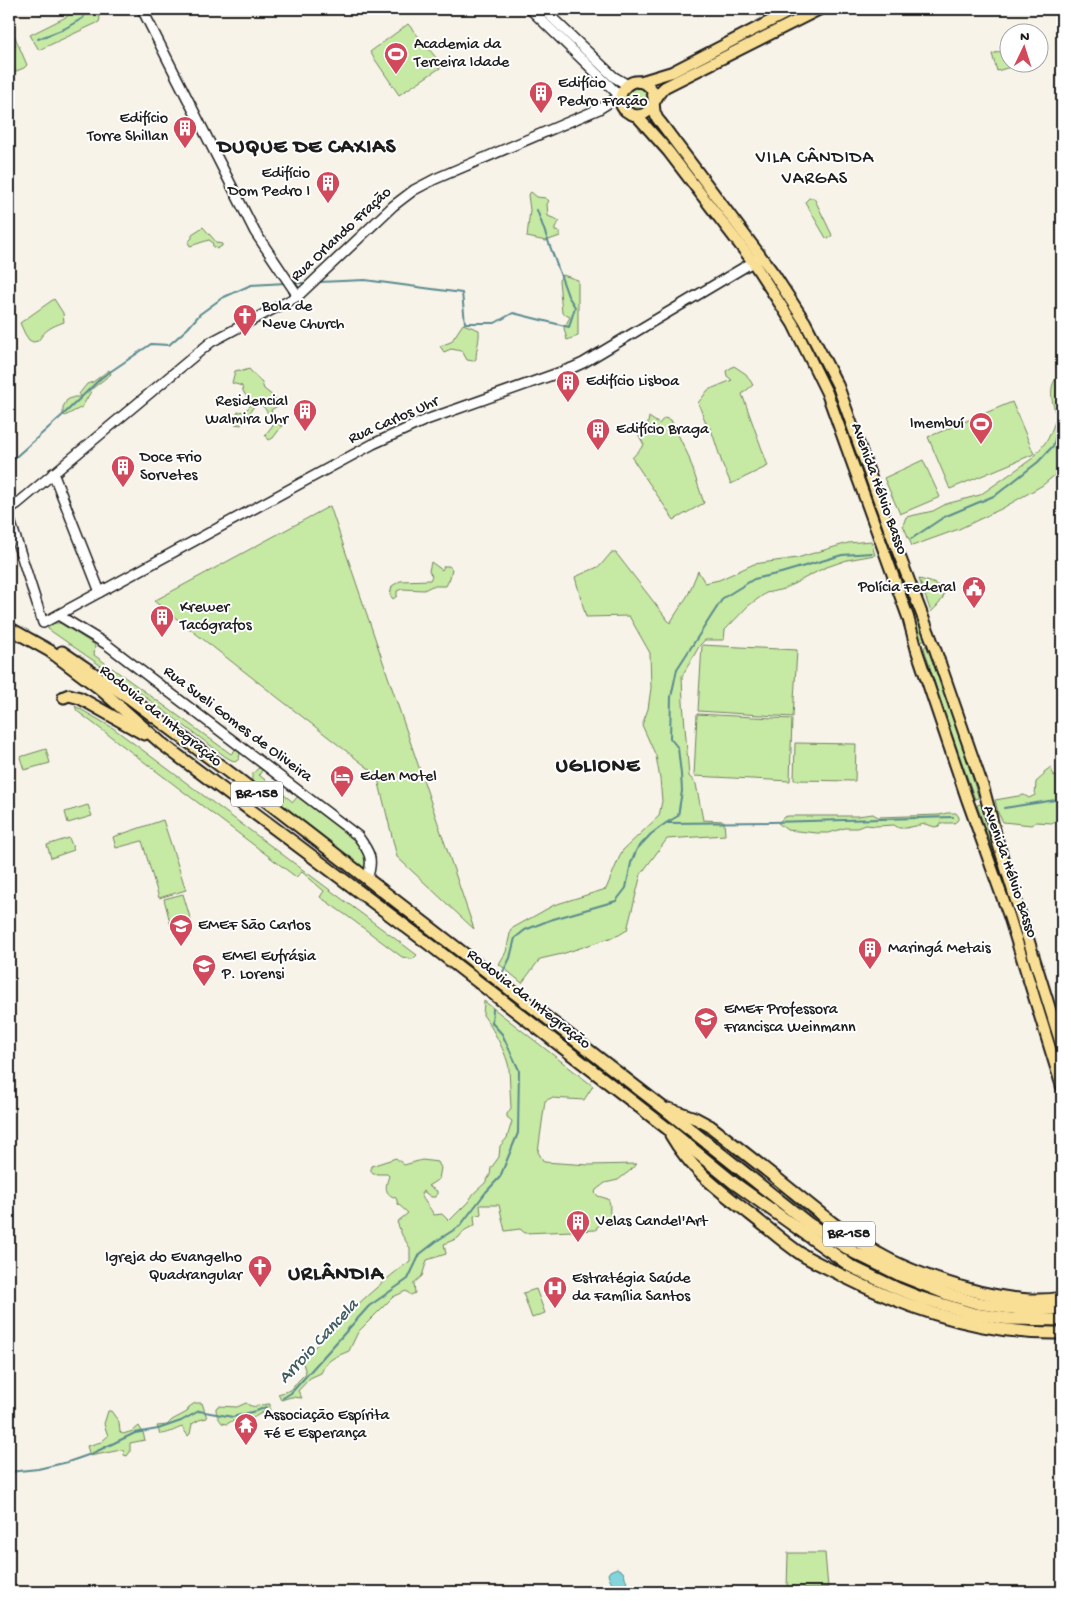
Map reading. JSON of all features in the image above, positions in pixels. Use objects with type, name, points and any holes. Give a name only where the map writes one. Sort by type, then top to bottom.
[{"type":"highway","name":"Rodovia da Integração","points":[[9,619],[66,654],[117,689],[238,779],[662,1107],[809,1224],[855,1253],[926,1286],[977,1303],[1033,1310],[1062,1308]]},
{"type":"highway","name":"Rodovia da Integração","points":[[9,628],[50,651],[98,687],[161,743],[433,947],[668,1129],[734,1184],[852,1267],[875,1279],[921,1298],[974,1314],[1010,1320],[1062,1320]]},
{"type":"highway","points":[[64,697],[69,695],[80,698],[161,743]]},
{"type":"highway","points":[[228,793],[238,779]]},
{"type":"highway","points":[[433,947],[441,936]]},
{"type":"highway","name":"BR-158","points":[[662,1107],[695,1118],[710,1126],[823,1216],[859,1242],[892,1261],[942,1281],[993,1295],[1038,1300],[1062,1298]]},
{"type":"highway","name":"BR-158","points":[[668,1129],[685,1158],[701,1176],[810,1259],[866,1287],[926,1312],[989,1328],[1037,1333],[1062,1333]]},
{"type":"main road","points":[[794,9],[736,44],[665,87],[659,92],[647,112],[637,116],[626,111],[622,106],[620,96],[626,84],[672,72],[736,44],[820,9]]},
{"type":"main road","points":[[639,82],[646,84],[651,90],[654,102]]},
{"type":"main road","name":"Avenida Hélvio Basso","points":[[654,102],[656,116],[660,124],[757,259],[805,322],[838,386],[934,646],[984,790],[998,843],[1062,1047]]},
{"type":"main road","name":"Avenida Hélvio Basso","points":[[637,116],[655,135],[757,259],[793,324],[827,393],[908,617],[917,651],[1009,916],[1062,1086]]},
{"type":"main road","points":[[917,651],[924,643],[934,646]]},
{"type":"main road","points":[[967,799],[978,802],[984,790]]},
{"type":"street","points":[[142,9],[256,232],[298,296]]},
{"type":"street","points":[[530,9],[544,14],[614,77],[626,84]]},
{"type":"street","points":[[544,14],[620,96]]},
{"type":"street","name":"Rua Orlando Fração","points":[[9,509],[212,342],[298,296],[375,222],[414,190],[599,109],[620,96]]},
{"type":"street","name":"Rua Orlando Fração","points":[[599,109],[619,108],[626,111]]},
{"type":"street","name":"Rua Carlos Uhr","points":[[9,517],[43,623],[380,441],[426,420],[572,368],[757,259]]},
{"type":"street","points":[[54,473],[100,592]]},
{"type":"street","name":"Rua Sueli Gomes de Oliveira","points":[[58,615],[106,644],[358,836],[369,854],[372,865],[367,879]]},
{"type":"green space","points":[[74,9],[97,9],[99,22],[39,50],[30,35],[68,16]]},
{"type":"green space","points":[[9,23],[27,65],[9,74]]},
{"type":"green space","points":[[408,24],[443,66],[399,95],[370,52]]},
{"type":"green space","points":[[998,52],[998,71],[997,71],[992,54]]},
{"type":"green space","points":[[637,86],[646,89],[649,98],[646,107],[637,110],[628,107],[625,98],[628,89]]},
{"type":"green space","points":[[531,192],[537,197],[546,198],[549,201],[547,204],[548,216],[560,221],[555,227],[555,231],[560,232],[560,236],[546,241],[527,237],[530,210],[528,195]]},
{"type":"green space","points":[[809,198],[814,198],[832,235],[830,238],[826,238],[805,202]]},
{"type":"green space","points":[[203,227],[222,246],[217,249],[209,240],[190,246],[188,242],[192,238],[192,234]]},
{"type":"green space","points":[[563,275],[578,280],[578,336],[567,340],[564,328],[570,317],[562,313],[559,280]]},
{"type":"green space","points":[[772,280],[798,321],[841,409],[925,639],[921,641],[898,569],[844,421],[811,349]]},
{"type":"green space","points":[[54,299],[63,313],[64,322],[49,329],[38,341],[33,342],[29,340],[20,323]]},
{"type":"green space","points":[[463,324],[479,330],[476,359],[473,361],[467,360],[462,351],[451,349],[444,352],[440,346],[451,342]]},
{"type":"green space","points":[[734,366],[746,374],[753,385],[742,394],[768,466],[731,484],[711,429],[706,423],[698,403],[708,390],[732,380],[727,376],[726,371]]},
{"type":"green space","points":[[249,369],[262,383],[264,389],[278,400],[279,405],[271,410],[275,423],[282,426],[273,438],[269,440],[265,435],[273,425],[267,411],[259,404],[256,403],[241,425],[235,424],[238,412],[245,411],[253,403],[243,391],[242,386],[232,383],[235,371]]},
{"type":"green space","points":[[109,370],[111,374],[93,388],[82,407],[65,416],[63,414],[63,407],[67,400],[80,397],[79,394],[87,384],[93,382]]},
{"type":"green space","points":[[1062,373],[1062,469],[1043,485],[1001,509],[959,529],[912,546],[903,525],[906,517],[933,511],[946,504],[980,495],[1033,458],[1048,439],[1057,417],[1053,406],[1052,388],[1057,377]]},
{"type":"green space","name":"Imembuí","points":[[1012,402],[1034,454],[950,489],[928,437]]},
{"type":"green space","points":[[649,417],[659,424],[664,418],[671,420],[688,455],[704,503],[674,520],[632,458],[644,445],[635,428],[641,423],[647,429]]},
{"type":"green space","points":[[923,460],[940,497],[900,514],[884,478]]},
{"type":"green space","points":[[330,506],[474,929],[397,857],[377,775],[154,601]]},
{"type":"green space","points":[[871,541],[875,555],[847,560],[824,568],[784,589],[766,593],[748,606],[725,630],[724,640],[705,640],[700,645],[682,676],[689,776],[696,784],[703,820],[724,821],[725,835],[667,839],[641,874],[627,930],[619,935],[562,954],[540,959],[522,983],[499,964],[506,952],[511,929],[554,905],[606,889],[622,851],[659,816],[662,801],[656,756],[642,725],[648,709],[651,688],[650,653],[629,616],[586,617],[575,577],[600,566],[611,553],[616,553],[670,623],[688,595],[698,571],[705,583],[719,580],[754,564],[797,558],[848,543]]},
{"type":"green space","points":[[431,562],[442,570],[444,566],[449,566],[452,569],[446,586],[432,586],[424,590],[402,589],[397,591],[397,596],[393,599],[390,595],[392,586],[400,581],[430,580],[432,576],[429,571]]},
{"type":"green space","points":[[919,579],[935,584],[943,590],[942,599],[931,612]]},
{"type":"green space","points":[[53,623],[60,623],[95,645],[94,655],[231,754],[236,749],[240,753],[239,759],[235,762],[226,757],[140,693],[48,629],[48,626]]},
{"type":"green space","points":[[702,645],[797,650],[793,717],[698,711]]},
{"type":"green space","points":[[926,645],[951,708],[978,796],[975,799],[943,710],[924,648]]},
{"type":"green space","points":[[75,706],[113,728],[417,955],[413,959],[402,957],[320,897],[324,891],[302,872],[296,877],[77,711]]},
{"type":"green space","points":[[697,714],[792,719],[790,781],[694,776]]},
{"type":"green space","points":[[795,743],[856,744],[855,781],[794,780]]},
{"type":"green space","points":[[46,749],[50,763],[24,770],[20,757]]},
{"type":"green space","points":[[1051,767],[1053,775],[1062,778],[1062,820],[1059,819],[1052,823],[1036,822],[1031,825],[1003,822],[998,813],[995,800],[1024,795],[1029,798],[1035,795],[1036,782]]},
{"type":"green space","points":[[259,768],[263,769],[259,775],[293,802],[298,796],[334,822],[352,838],[364,854],[366,861],[365,871],[252,782],[253,774]]},
{"type":"green space","points":[[981,804],[1035,973],[1046,1014],[1044,1014],[1022,936],[977,805]]},
{"type":"green space","points":[[88,805],[92,816],[68,823],[65,812]]},
{"type":"green space","points":[[956,813],[959,817],[957,821],[954,823],[941,823],[935,827],[925,824],[906,828],[899,828],[894,825],[865,825],[829,833],[817,833],[787,830],[778,823],[788,816],[857,816],[873,814],[878,817],[939,815]]},
{"type":"green space","points":[[163,820],[186,890],[159,898],[142,841],[116,848],[113,837]]},
{"type":"green space","points":[[69,838],[74,850],[51,858],[47,845]]},
{"type":"green space","points":[[183,894],[191,921],[171,926],[164,899]]},
{"type":"green space","points":[[484,1001],[593,1086],[584,1100],[551,1098],[545,1101],[538,1152],[544,1162],[589,1165],[636,1164],[618,1180],[605,1183],[596,1190],[595,1193],[598,1196],[608,1199],[611,1217],[597,1227],[596,1230],[525,1233],[520,1229],[505,1231],[499,1205],[480,1205],[481,1214],[474,1216],[475,1225],[465,1230],[458,1238],[444,1244],[446,1254],[427,1260],[422,1276],[414,1283],[415,1293],[411,1295],[406,1291],[393,1297],[358,1332],[349,1351],[329,1361],[321,1373],[310,1378],[298,1391],[302,1398],[291,1397],[281,1400],[278,1394],[291,1390],[306,1373],[302,1360],[368,1295],[410,1261],[410,1248],[397,1222],[408,1213],[398,1204],[396,1198],[387,1192],[386,1187],[389,1176],[387,1174],[373,1174],[371,1166],[396,1158],[404,1165],[422,1160],[438,1162],[441,1168],[439,1179],[428,1186],[437,1191],[437,1194],[435,1197],[431,1197],[423,1191],[421,1194],[434,1215],[442,1214],[449,1221],[485,1183],[490,1175],[491,1168],[499,1157],[500,1146],[507,1138],[512,1121],[507,1117],[511,1108],[508,1063],[499,1041],[483,1015]]},
{"type":"green space","points":[[536,1289],[545,1313],[532,1318],[523,1293]]},
{"type":"green space","points":[[195,1403],[202,1403],[207,1418],[192,1424],[188,1436],[182,1427],[160,1434],[157,1426],[167,1425],[187,1412],[189,1407]]},
{"type":"green space","points":[[246,1403],[254,1406],[270,1404],[270,1410],[244,1423],[232,1421],[227,1424],[222,1423],[218,1418],[216,1408],[218,1406],[237,1407]]},
{"type":"green space","points":[[108,1411],[111,1411],[119,1422],[120,1432],[123,1434],[133,1431],[139,1426],[143,1433],[145,1440],[130,1443],[130,1452],[127,1456],[121,1450],[90,1456],[87,1446],[101,1442],[108,1436],[104,1424]]},
{"type":"green space","points":[[788,1553],[825,1553],[828,1588],[787,1589]]},
{"type":"water","points":[[617,1568],[623,1572],[627,1582],[623,1590],[617,1589],[611,1583],[608,1574]]},
{"type":"waterway","points":[[38,39],[64,29],[83,18],[87,9]]},
{"type":"waterway","points":[[9,48],[15,45]]},
{"type":"waterway","points":[[319,282],[365,280],[462,293],[465,323],[495,323],[513,313],[569,327],[575,307],[568,296],[537,210]]},
{"type":"waterway","points":[[9,463],[101,378],[151,344],[169,345],[200,314],[222,298],[251,285],[286,283]]},
{"type":"waterway","points":[[294,283],[306,283]]},
{"type":"waterway","name":"Arroio Cancela","points":[[911,539],[944,517],[996,495],[1038,462],[1053,446],[1062,417]]},
{"type":"waterway","name":"Arroio Cancela","points":[[503,972],[510,958],[515,938],[525,930],[550,920],[616,901],[626,888],[631,863],[637,849],[651,834],[678,816],[682,791],[678,748],[670,738],[671,697],[677,669],[723,598],[754,579],[842,555],[872,553]]},
{"type":"waterway","points":[[1004,808],[1062,799]]},
{"type":"waterway","points":[[668,823],[953,817]]},
{"type":"waterway","name":"Arroio Cancela","points":[[283,1398],[291,1393],[369,1306],[408,1279],[420,1254],[460,1226],[500,1177],[518,1133],[519,1070],[502,1034],[492,1023],[493,1009]]},
{"type":"waterway","name":"Arroio Cancela","points":[[9,1472],[38,1469],[68,1462],[91,1454],[135,1433],[158,1429],[181,1421],[199,1411],[233,1417],[266,1407]]},
{"type":"place","name":"Academia da Terceira Idade","points":[[396,75]]},
{"type":"place","name":"Edifício Pedro Fração","points":[[541,114]]},
{"type":"place","name":"Edifício Torre Shillan","points":[[185,149]]},
{"type":"place","name":"Edifício Dom Pedro I","points":[[328,204]]},
{"type":"place","name":"Bola de Neve Church","points":[[245,337]]},
{"type":"place","name":"Edifício Lisboa","points":[[568,403]]},
{"type":"place","name":"Residencial Walmira Uhr","points":[[305,432]]},
{"type":"place","name":"Imembuí","points":[[981,445]]},
{"type":"place","name":"Edifício Braga","points":[[598,451]]},
{"type":"place","name":"Doce Frio Sorvetes","points":[[123,488]]},
{"type":"place","name":"Polícia Federal","points":[[974,609]]},
{"type":"place","name":"Krewer Tacógrafos","points":[[162,638]]},
{"type":"place","name":"Eden Motel","points":[[342,798]]},
{"type":"place","name":"EMEF São Carlos","points":[[181,947]]},
{"type":"place","name":"Maringá Metais","points":[[870,970]]},
{"type":"place","name":"EMEI Eufrásia P. Lorensi","points":[[204,987]]},
{"type":"place","name":"EMEF Professora Francisca Weinmann","points":[[706,1040]]},
{"type":"place","name":"Velas Candel'Art","points":[[578,1243]]},
{"type":"place","name":"Igreja do Evangelho Quadrangular","points":[[260,1288]]},
{"type":"place","name":"Estratégia Saúde da Família Santos","points":[[555,1309]]},
{"type":"place","name":"Associação Espírita Fé E Esperança","points":[[246,1446]]},
{"type":"district","name":"DUQUE DE CAXIAS","points":[[307,148]]},
{"type":"district","name":"VILA CÂNDIDA VARGAS","points":[[815,168]]},
{"type":"district","name":"UGLIONE","points":[[598,767]]},
{"type":"district","name":"URLÂNDIA","points":[[336,1275]]}]
